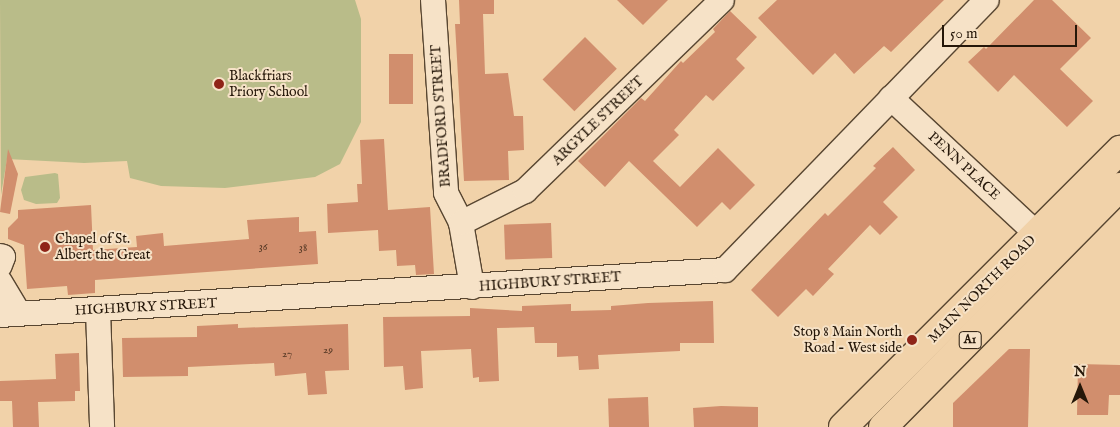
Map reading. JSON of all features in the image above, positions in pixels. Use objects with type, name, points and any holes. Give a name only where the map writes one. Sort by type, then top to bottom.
[{"type":"highway","name":"MAIN NORTH ROAD","points":[[851,424],[1120,150]]},
{"type":"highway","name":"MAIN NORTH ROAD","points":[[883,427],[1120,187]]},
{"type":"highway","points":[[1038,234],[1056,253]]},
{"type":"street","name":"BRADFORD STREET","points":[[433,0],[446,193],[461,223],[472,287]]},
{"type":"street","name":"ARGYLE STREET","points":[[461,223],[525,191],[722,0]]},
{"type":"street","name":"HIGHBURY STREET","points":[[10,315],[725,270],[987,0]]},
{"type":"street","name":"PENN PLACE","points":[[891,98],[1038,234]]},
{"type":"street","points":[[0,256],[3,257],[0,264]]},
{"type":"street","points":[[0,282],[10,315]]},
{"type":"street","points":[[98,310],[102,427]]},
{"type":"green space","name":"Blackfriars Priory School","points":[[0,0],[355,0],[361,19],[361,122],[340,164],[315,177],[225,188],[161,186],[130,178],[127,161],[84,163],[7,159],[1,195]]},
{"type":"green space","points":[[58,174],[60,198],[57,203],[36,204],[24,200],[21,190],[25,177]]},
{"type":"building","points":[[459,0],[494,0],[494,14],[483,14],[485,74],[508,73],[514,116],[523,116],[524,150],[508,151],[509,180],[464,181],[455,24],[460,24]]},
{"type":"building","points":[[617,0],[668,0],[643,25]]},
{"type":"building","points":[[777,0],[944,0],[891,52],[884,46],[854,74],[835,53],[813,75],[758,18]]},
{"type":"building","points":[[1034,0],[1052,0],[1091,38],[1060,69],[1093,101],[1067,127],[1014,75],[998,92],[968,62],[984,47],[986,49]]},
{"type":"building","points":[[730,11],[757,37],[736,59],[745,68],[713,101],[706,95],[674,130],[679,135],[653,161],[680,187],[718,148],[755,185],[730,210],[722,202],[697,227],[629,161],[605,187],[578,161],[641,98],[645,101],[681,61],[683,63],[715,32],[713,29]]},
{"type":"building","points":[[585,37],[617,69],[574,111],[543,79]]},
{"type":"building","points":[[389,54],[413,54],[413,104],[389,104]]},
{"type":"building","points":[[384,139],[388,210],[430,207],[434,274],[416,275],[415,265],[397,266],[396,250],[379,251],[378,230],[328,233],[327,204],[358,202],[357,184],[362,184],[360,140]]},
{"type":"building","points":[[893,147],[915,170],[883,202],[898,217],[880,235],[870,225],[828,269],[834,274],[813,296],[806,289],[778,317],[751,290],[825,213],[828,216],[876,168],[873,166]]},
{"type":"building","points":[[8,149],[18,174],[10,214],[0,212]]},
{"type":"building","points":[[91,205],[93,250],[137,247],[136,236],[163,233],[164,246],[249,239],[247,220],[299,217],[299,232],[316,231],[318,264],[95,280],[95,293],[68,295],[67,286],[27,289],[24,245],[8,239],[8,228],[18,218],[18,210]]},
{"type":"building","points":[[551,223],[552,258],[505,260],[504,225]]},
{"type":"building","points":[[713,301],[714,343],[680,343],[680,351],[598,355],[599,369],[579,370],[578,356],[557,357],[557,343],[535,343],[534,327],[497,328],[499,381],[479,382],[479,377],[473,378],[471,349],[421,351],[423,388],[405,390],[403,366],[384,367],[383,317],[470,316],[470,308],[522,311],[522,306],[571,304],[571,311],[611,310],[611,306]]},
{"type":"building","points":[[238,324],[238,328],[348,324],[349,370],[325,371],[327,394],[308,395],[306,373],[275,376],[274,363],[188,367],[188,376],[123,377],[122,338],[197,337],[197,326]]},
{"type":"building","points":[[1009,349],[1030,349],[1028,427],[953,427],[953,403]]},
{"type":"building","points":[[79,353],[80,391],[75,391],[75,401],[38,402],[39,427],[13,427],[12,401],[0,401],[0,381],[56,379],[55,354]]},
{"type":"building","points":[[1078,364],[1120,365],[1120,395],[1109,395],[1108,415],[1077,415]]},
{"type":"building","points":[[648,397],[649,427],[609,427],[608,398]]},
{"type":"building","points":[[721,406],[758,407],[758,427],[694,427],[693,408]]},
{"type":"place","name":"Blackfriars Priory School","points":[[219,84]]},
{"type":"place","name":"Chapel of St. Albert the Great","points":[[45,247]]},
{"type":"place","name":"Stop 8 Main North Road - West side","points":[[912,340]]}]
